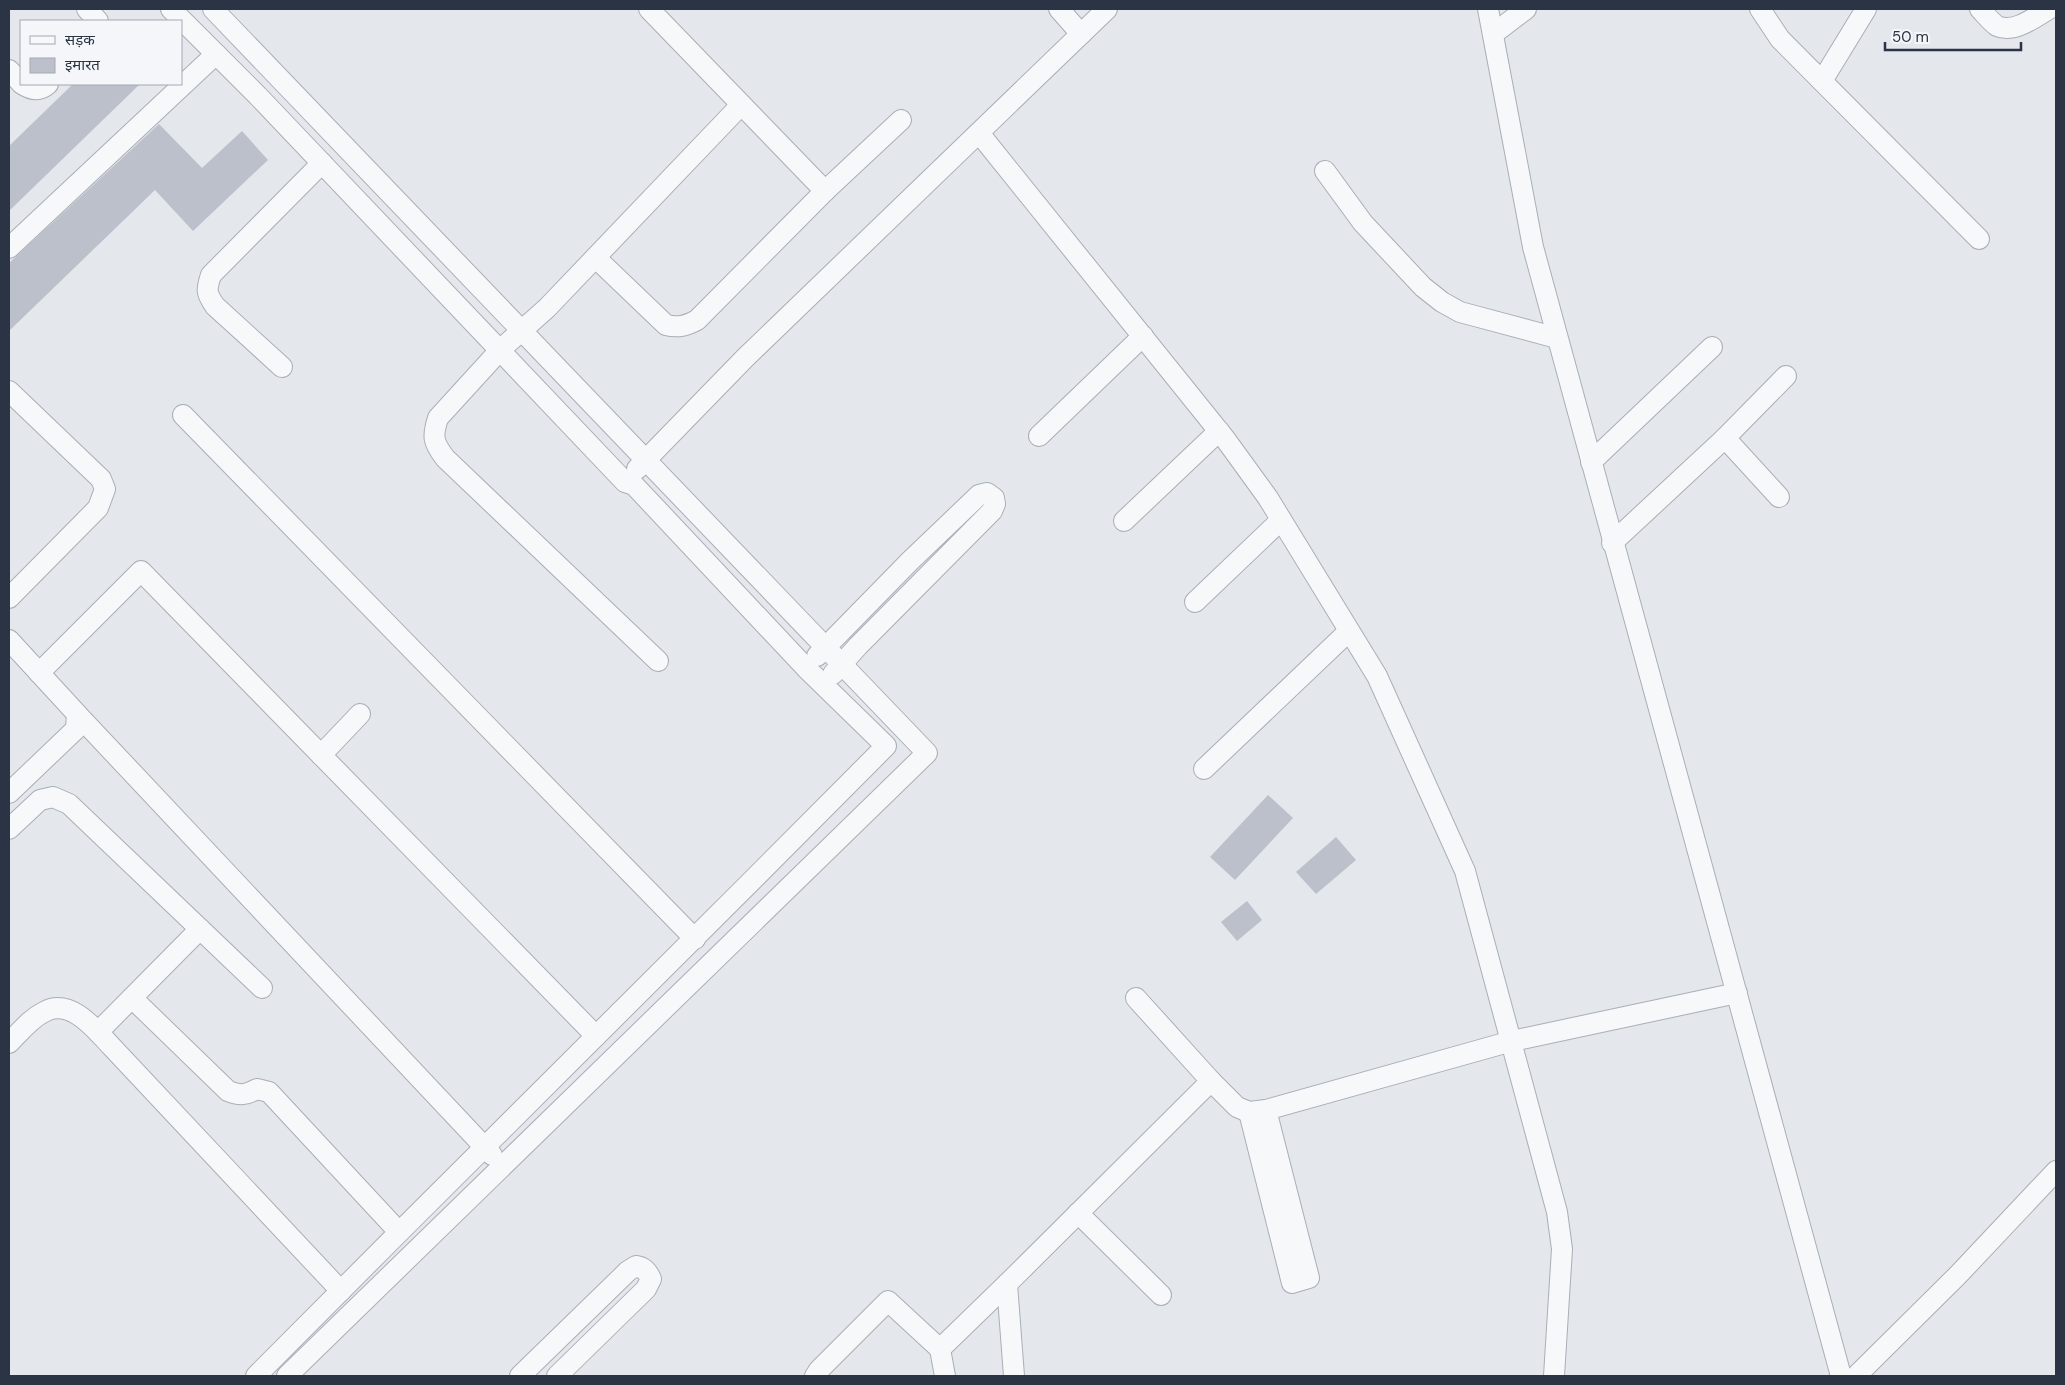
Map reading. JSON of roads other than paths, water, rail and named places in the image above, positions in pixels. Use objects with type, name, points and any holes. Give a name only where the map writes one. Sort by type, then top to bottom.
[{"type":"street","points":[[87,9],[97,20]]},
{"type":"street","points":[[170,9],[181,20]]},
{"type":"street","points":[[213,9],[927,753],[287,1376]]},
{"type":"street","points":[[649,9],[826,191]]},
{"type":"street","points":[[1059,9],[1081,34]]},
{"type":"street","points":[[625,482],[745,358],[1107,9]]},
{"type":"street","points":[[1488,9],[1533,248],[1841,1376]]},
{"type":"street","points":[[1493,34],[1526,9]]},
{"type":"street","points":[[1760,9],[1780,39],[1979,239]]},
{"type":"street","points":[[1822,81],[1866,9]]},
{"type":"street","points":[[1980,9],[1996,25],[2005,28],[2025,23],[2049,9]]},
{"type":"street","points":[[182,21],[501,349],[625,482],[634,484],[806,668],[886,746],[256,1376]]},
{"type":"street","points":[[9,248],[216,54]]},
{"type":"street","points":[[9,70],[20,81]]},
{"type":"street","points":[[25,85],[30,89],[37,90],[46,85]]},
{"type":"street","points":[[658,661],[445,458],[438,450],[433,438],[438,418],[501,349],[522,331],[596,258],[741,105]]},
{"type":"street","points":[[596,258],[666,326],[687,326],[697,320],[826,191],[901,120]]},
{"type":"street","points":[[979,133],[1219,431],[1281,520],[1377,676],[1465,871],[1557,1212],[1562,1249],[1554,1376]]},
{"type":"street","points":[[282,367],[215,306],[208,296],[207,287],[211,275],[322,163]]},
{"type":"street","points":[[1325,171],[1363,223],[1423,287],[1442,302],[1460,312],[1557,338]]},
{"type":"street","points":[[1040,436],[1143,336]]},
{"type":"street","points":[[1591,462],[1712,347]]},
{"type":"street","points":[[1612,543],[1725,438],[1786,376]]},
{"type":"street","points":[[9,391],[101,479],[105,489],[98,508],[9,598]]},
{"type":"street","points":[[183,415],[695,939]]},
{"type":"street","points":[[1124,520],[1219,431]]},
{"type":"street","points":[[1725,438],[1779,497]]},
{"type":"street","points":[[806,668],[910,561],[979,495],[987,493],[994,498],[995,504],[992,511],[823,685]]},
{"type":"street","points":[[1195,602],[1281,520]]},
{"type":"street","points":[[39,674],[140,571],[596,1036]]},
{"type":"street","points":[[1204,769],[1349,631]]},
{"type":"street","points":[[9,640],[502,1166]]},
{"type":"street","points":[[9,793],[76,729],[78,722],[77,714]]},
{"type":"street","points":[[321,755],[360,714]]},
{"type":"street","points":[[9,829],[40,800],[53,797],[69,804],[262,988]]},
{"type":"street","points":[[98,1032],[200,930]]},
{"type":"street","points":[[1136,998],[1237,1107],[1258,1111],[1512,1041],[1737,993]]},
{"type":"street","points":[[132,998],[228,1091],[238,1096],[258,1089],[269,1092],[399,1232]]},
{"type":"street","points":[[9,1043],[45,1010],[60,1008],[76,1012],[98,1032],[341,1291]]},
{"type":"street","points":[[940,1349],[1211,1081]]},
{"type":"street","points":[[1258,1111],[1309,1278],[1292,1282],[1258,1111]]},
{"type":"street","points":[[1856,1376],[1957,1276],[2056,1171]]},
{"type":"street","points":[[1078,1214],[1161,1295]]},
{"type":"street","points":[[520,1376],[628,1271],[636,1266],[642,1267],[650,1279],[646,1289],[557,1376]]},
{"type":"street","points":[[1007,1284],[1014,1376]]},
{"type":"street","points":[[815,1376],[888,1301],[940,1349],[945,1376]]}]
